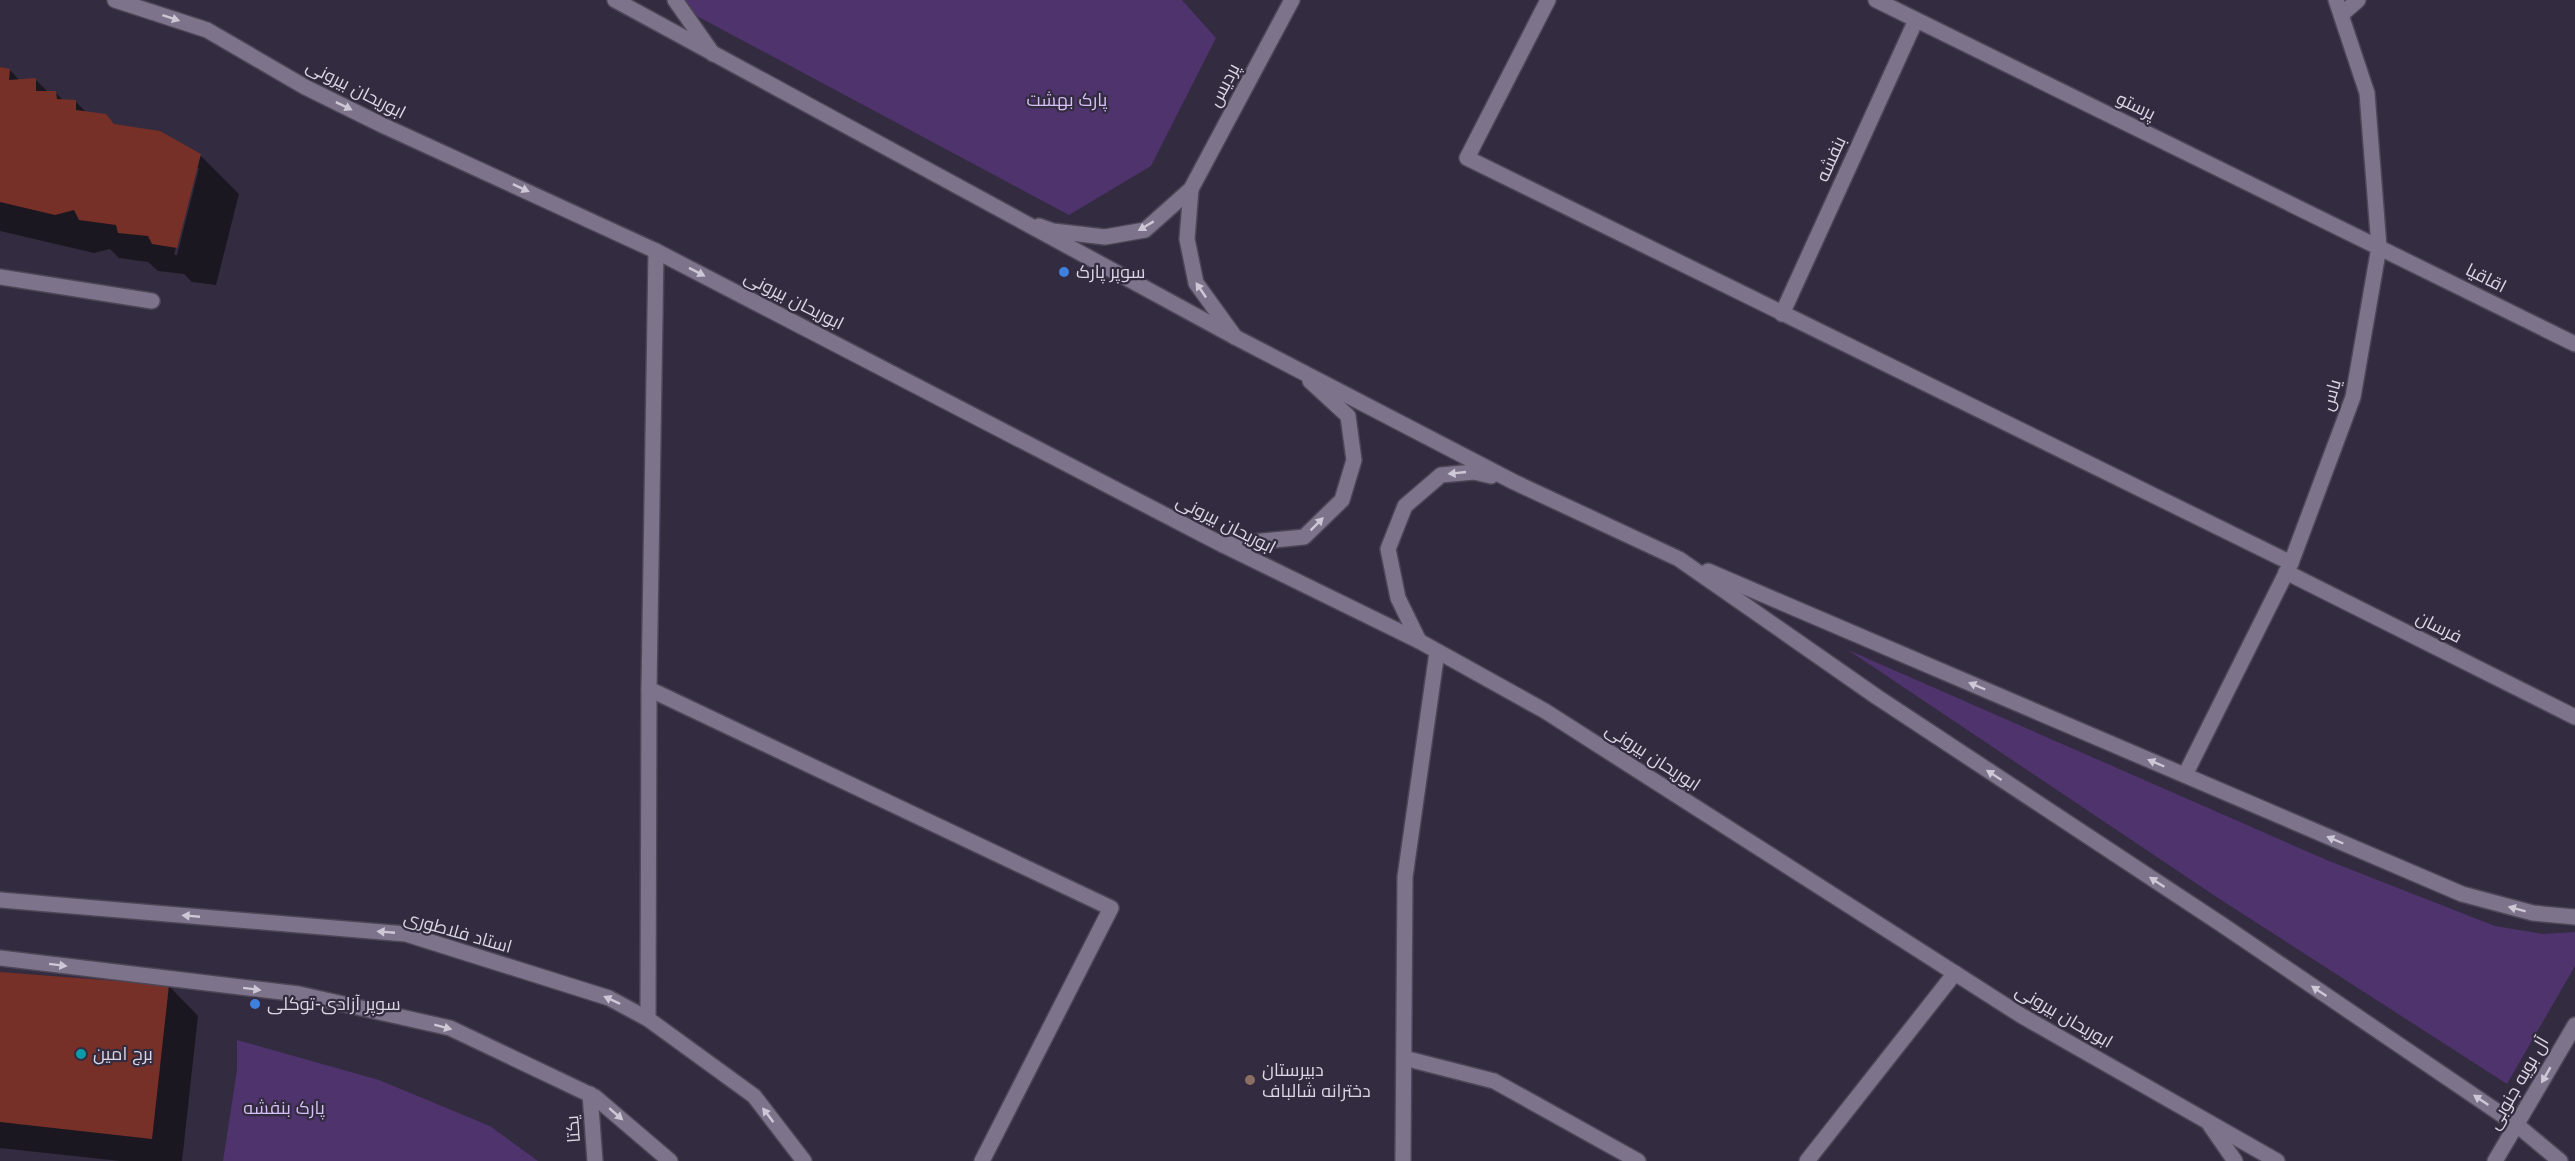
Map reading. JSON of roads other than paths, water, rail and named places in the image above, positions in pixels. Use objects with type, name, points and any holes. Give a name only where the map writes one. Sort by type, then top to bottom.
[{"type":"main road","name":"ابوریحان بیرونی","points":[[115,0],[207,30],[306,87],[656,251],[1223,545],[1419,640],[1545,711],[2022,1016],[2277,1161]]},
{"type":"main road","points":[[615,0],[1235,337],[1514,482],[1678,559],[2462,894],[2532,913],[2575,916]]},
{"type":"main road","points":[[675,0],[713,54]]},
{"type":"main road","name":"پردیس","points":[[1191,189],[1292,0]]},
{"type":"main road","name":"فرسان","points":[[1548,0],[1467,158],[2288,567],[2575,717]]},
{"type":"main road","name":"پرستو","points":[[1876,0],[2379,247]]},
{"type":"main road","points":[[2339,7],[2358,0]]},
{"type":"main road","name":"یاس","points":[[2185,775],[2288,567],[2353,397],[2379,247],[2367,93],[2339,7]]},
{"type":"main road","name":"بنفشه","points":[[1782,314],[1916,20]]},
{"type":"main road","points":[[1001,211],[1053,231],[1105,237],[1145,230],[1191,189]]},
{"type":"main road","points":[[1191,189],[1187,239],[1196,283],[1235,337]]},
{"type":"main road","name":"اقاقیا","points":[[2379,247],[2575,344]]},
{"type":"main road","points":[[648,1019],[649,689],[656,251]]},
{"type":"main road","points":[[0,277],[152,301]]},
{"type":"main road","points":[[1223,545],[1304,537],[1342,500],[1354,460],[1348,416],[1296,368]]},
{"type":"main road","points":[[1419,640],[1398,598],[1388,549],[1405,506],[1441,475],[1474,472],[1514,482]]},
{"type":"main road","points":[[1678,559],[1877,697],[2231,931],[2517,1125],[2560,1161]]},
{"type":"main road","points":[[1403,1161],[1405,877],[1437,652]]},
{"type":"main road","points":[[649,689],[1111,909],[982,1161]]},
{"type":"main road","name":"استاد فلاطوری","points":[[0,900],[405,934],[609,998],[648,1019],[754,1096],[804,1161]]},
{"type":"main road","points":[[0,958],[299,994],[450,1028],[590,1094],[670,1161]]},
{"type":"main road","points":[[1807,1161],[1955,973]]},
{"type":"main road","name":"آل بویه جنوبی","points":[[2495,1161],[2575,1025]]},
{"type":"main road","points":[[1404,1058],[1494,1081],[1638,1161]]},
{"type":"main road","name":"یکتا","points":[[590,1094],[595,1161]]},
{"type":"main road","points":[[2206,1120],[2235,1161]]},
{"type":"place","name":"سوپر پارک","points":[[1064,272]]},
{"type":"place","name":"سوپر آزادی-توکلی","points":[[255,1004]]},
{"type":"place","name":"برج امین","points":[[81,1054]]},
{"type":"place","name":"دبیرستان دخترانه شالباف","points":[[1250,1080]]},
{"type":"park label","name":"پارک بهشت","points":[[1067,100]]},
{"type":"park label","name":"پارک بنفشه","points":[[284,1108]]}]
